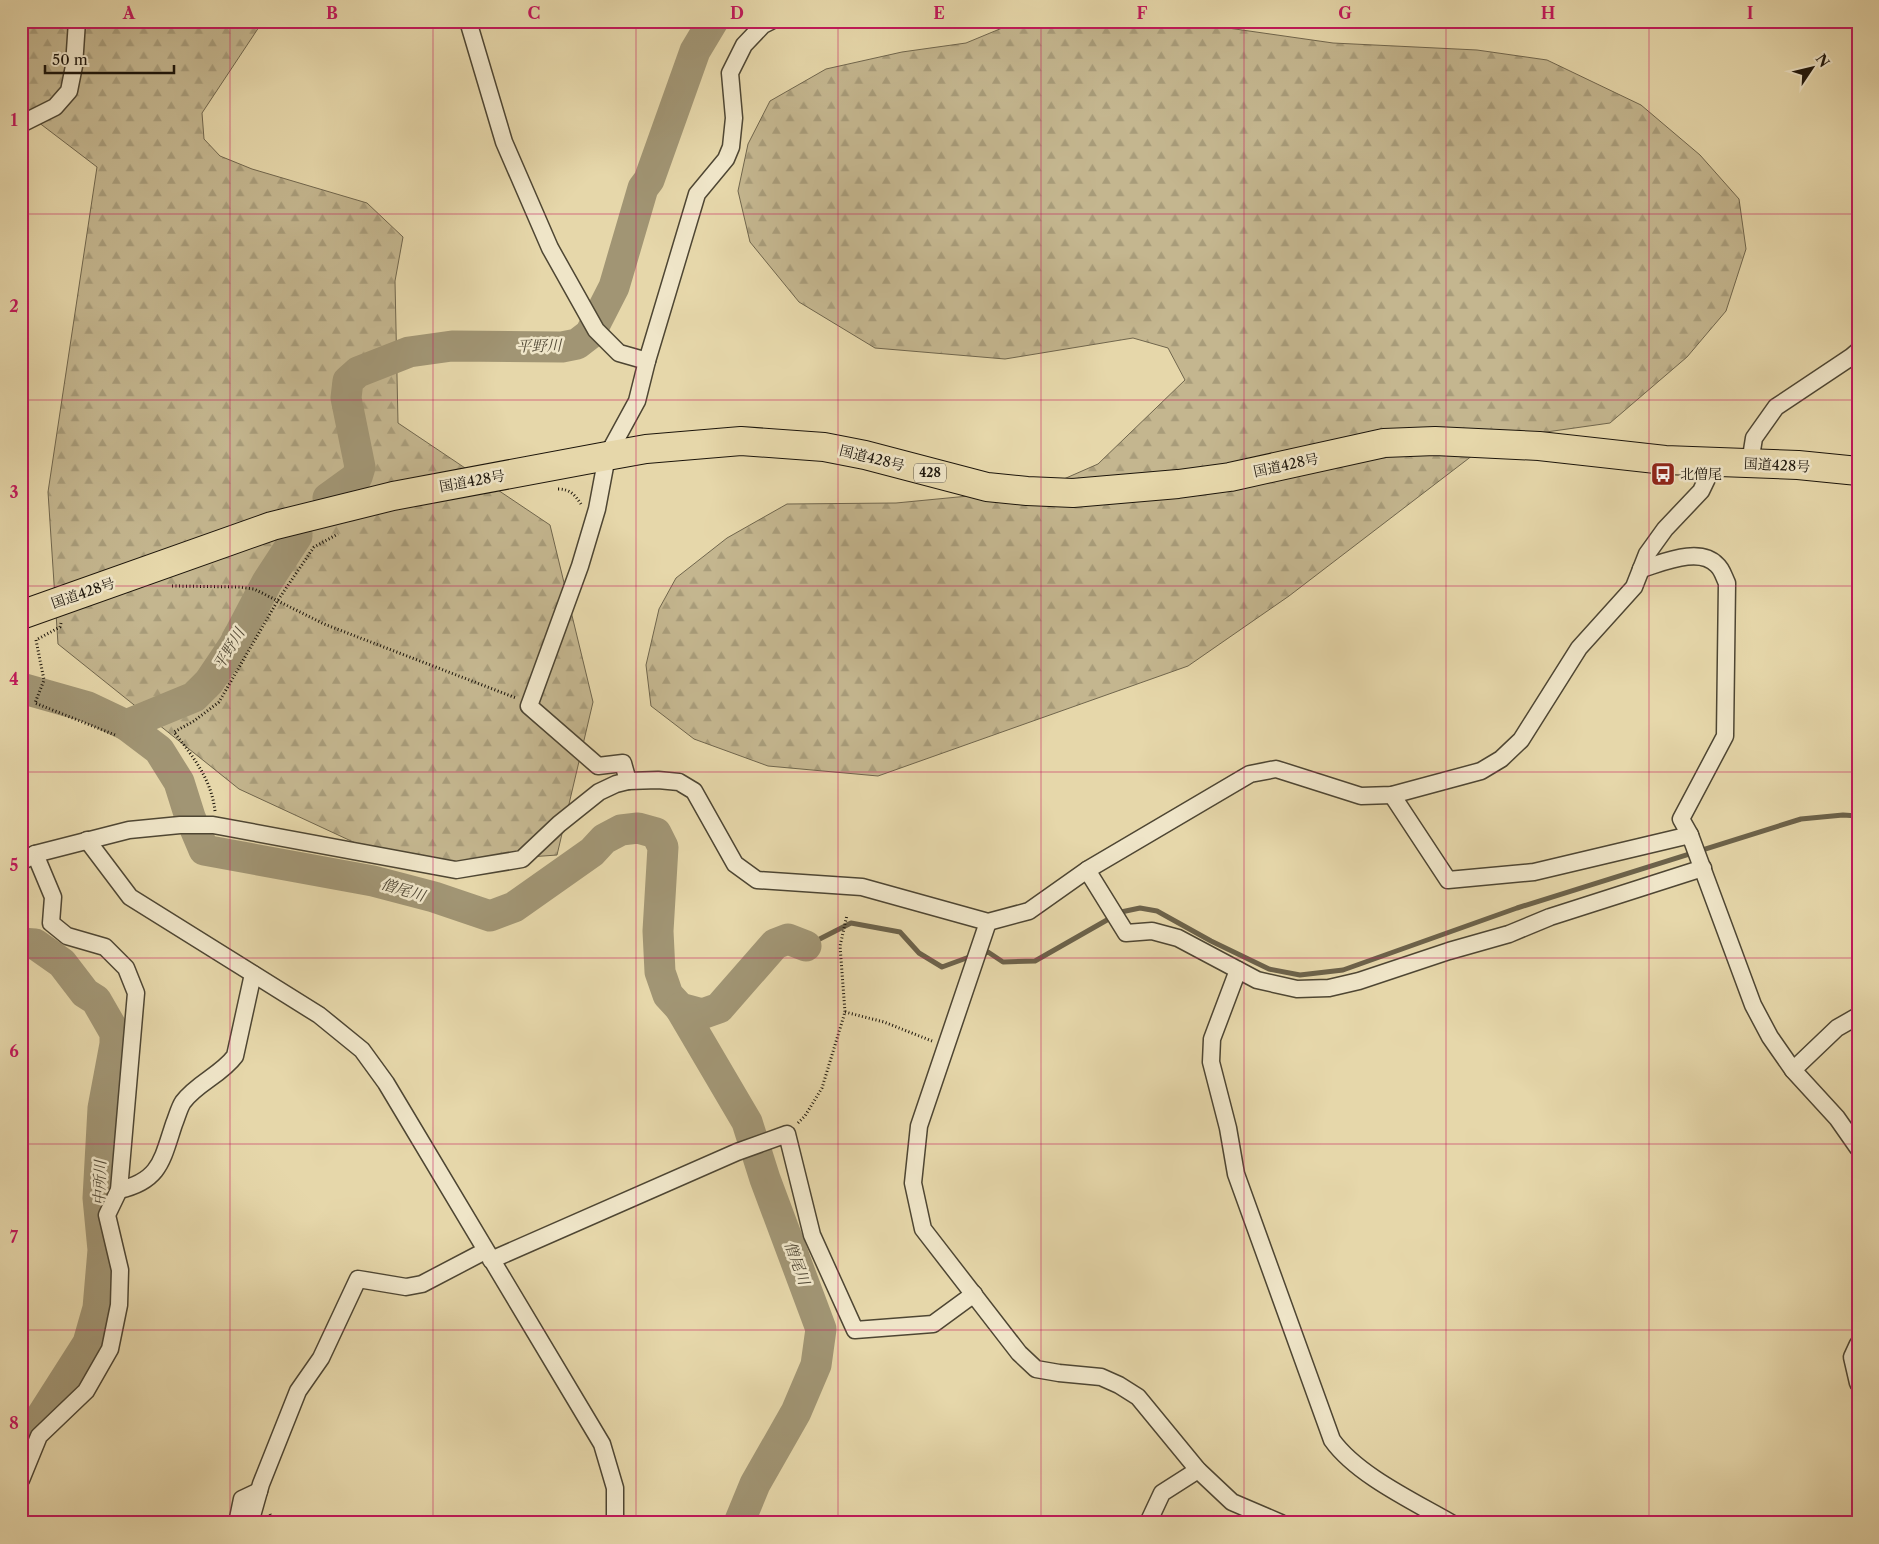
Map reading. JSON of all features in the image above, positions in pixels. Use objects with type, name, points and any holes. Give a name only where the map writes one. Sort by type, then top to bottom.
[{"type":"highway","name":"国道428号","points":[[21,615],[272,526],[393,496],[646,449],[695,444],[741,441],[824,447],[865,455],[987,486],[1027,491],[1073,493],[1178,484],[1230,477],[1384,443],[1435,441],[1540,446],[1664,460],[1798,465],[1858,471]]},
{"type":"street","points":[[21,124],[55,107],[69,90],[74,66],[77,21]]},
{"type":"street","points":[[468,21],[504,142],[550,248],[596,330],[619,354],[647,361]]},
{"type":"street","points":[[628,781],[623,763],[598,766],[529,706],[580,566],[597,509],[607,456],[637,401],[696,194],[726,159],[731,147],[734,118],[730,73],[744,45],[763,25],[771,21]]},
{"type":"street","points":[[1750,463],[1754,438],[1776,407],[1858,351]]},
{"type":"street","points":[[21,1480],[39,1436],[86,1391],[110,1349],[119,1305],[120,1270],[107,1215],[119,1190],[136,993],[126,968],[105,947],[67,936],[51,923],[53,897],[28,858],[86,840],[129,830],[180,825],[213,825],[456,870],[522,859],[559,824],[599,792],[628,781],[658,780],[678,782],[694,791],[735,864],[757,880],[862,887],[988,922],[1029,911],[1087,870],[1250,774],[1276,768],[1361,796],[1392,796],[1481,771],[1500,759],[1521,740],[1579,648],[1634,587],[1647,554],[1665,529],[1701,491],[1715,462]]},
{"type":"street","points":[[1642,569],[1685,556],[1707,557],[1718,565],[1727,583],[1725,736],[1681,819],[1690,835],[1703,868],[1753,1005],[1770,1037],[1793,1070],[1837,1118],[1858,1148]]},
{"type":"street","points":[[1392,796],[1448,880],[1534,872],[1690,835]]},
{"type":"street","points":[[86,840],[130,897],[319,1015],[362,1050],[386,1082],[602,1444],[615,1488],[615,1523]]},
{"type":"street","points":[[1087,870],[1126,933],[1152,931],[1178,938],[1257,980],[1297,989],[1329,988],[1360,981],[1449,951],[1509,934],[1550,917],[1703,868]]},
{"type":"street","points":[[988,922],[919,1126],[913,1183],[923,1229],[1020,1353],[1036,1369],[1101,1377],[1119,1385],[1138,1397],[1198,1470],[1232,1502],[1281,1523]]},
{"type":"street","points":[[1238,970],[1212,1039],[1211,1062],[1228,1128],[1236,1174],[1332,1440],[1340,1452],[1380,1482],[1452,1523]]},
{"type":"street","points":[[119,1190],[134,1187],[155,1171],[160,1164],[182,1104],[193,1092],[228,1065],[235,1056],[253,974]]},
{"type":"street","points":[[1793,1070],[1837,1028],[1858,1016]]},
{"type":"street","points":[[250,1523],[259,1492],[298,1391],[321,1358],[358,1280],[406,1287],[422,1284],[737,1152],[786,1134],[812,1235],[855,1330],[933,1324],[974,1294]]},
{"type":"street","points":[[1858,1344],[1852,1357],[1858,1383]]},
{"type":"street","points":[[1148,1523],[1162,1493],[1198,1470]]},
{"type":"street","points":[[237,1523],[242,1499],[259,1492]]},
{"type":"path","points":[[556,489],[565,489],[574,494],[581,504],[590,530]]},
{"type":"path","points":[[213,825],[215,810],[212,795],[202,769],[174,732],[194,722],[219,702],[278,600],[314,547],[344,531]]},
{"type":"path","points":[[167,586],[240,587],[254,589],[324,624],[519,700],[529,706]]},
{"type":"path","points":[[54,620],[62,618],[60,627],[36,640],[44,680],[35,704],[115,735]]},
{"type":"path","points":[[786,1134],[805,1116],[822,1088],[845,1012],[840,946],[847,915]]},
{"type":"path","points":[[845,1012],[884,1022],[946,1046]]},
{"type":"green space","points":[[21,21],[263,21],[202,113],[204,139],[220,156],[252,169],[367,203],[403,237],[395,281],[398,423],[550,525],[593,702],[557,855],[405,866],[239,789],[58,644],[48,492],[97,167],[21,109]]},
{"type":"green space","points":[[1019,21],[1179,21],[1333,43],[1477,50],[1547,60],[1641,105],[1700,155],[1739,199],[1746,249],[1726,311],[1687,357],[1610,423],[1532,434],[1477,452],[1289,596],[1188,666],[878,776],[768,766],[694,739],[651,706],[646,665],[659,609],[676,578],[727,538],[787,504],[896,503],[1041,489],[1098,464],[1185,380],[1168,348],[1133,338],[1005,359],[875,348],[799,302],[750,242],[738,191],[748,144],[770,101],[826,69],[902,52],[966,43]]},
{"type":"waterway","name":"平野川","points":[[328,498],[357,477],[360,467],[346,398],[348,381],[358,372],[409,352],[452,346],[562,347],[577,344],[590,334],[614,287],[643,188],[649,180],[695,51],[713,21]]},
{"type":"waterway","name":"平野川","points":[[126,725],[194,697],[209,682],[234,645],[267,582],[297,536]]},
{"type":"waterway","name":"僧尾川","points":[[21,688],[88,707],[126,725],[159,750],[179,782],[190,817],[204,850],[373,881],[434,897],[490,916],[514,907],[592,852],[604,839],[621,830],[638,828],[656,833],[663,847],[658,931],[660,972],[668,995],[680,1008],[702,1014],[719,1008],[775,944],[788,939],[806,946]]},
{"type":"waterway","points":[[981,954],[988,952],[1003,962],[1035,961],[1121,912],[1140,908],[1157,911],[1211,941],[1269,969],[1300,975],[1343,970],[1517,908],[1801,819],[1843,815],[1858,816]]},
{"type":"waterway","points":[[806,946],[851,923],[900,932],[919,953],[942,967],[972,956]]},
{"type":"waterway","name":"中所川","points":[[21,943],[35,944],[62,963],[85,993],[96,1000],[115,1033],[115,1044],[103,1108],[98,1198],[103,1250],[98,1308],[88,1343],[21,1448]]},
{"type":"waterway","name":"僧尾川","points":[[680,1008],[747,1122],[765,1179],[821,1329],[816,1365],[796,1412],[755,1484],[739,1523]]},
{"type":"place","name":"北僧尾","points":[[1663,474]]}]
